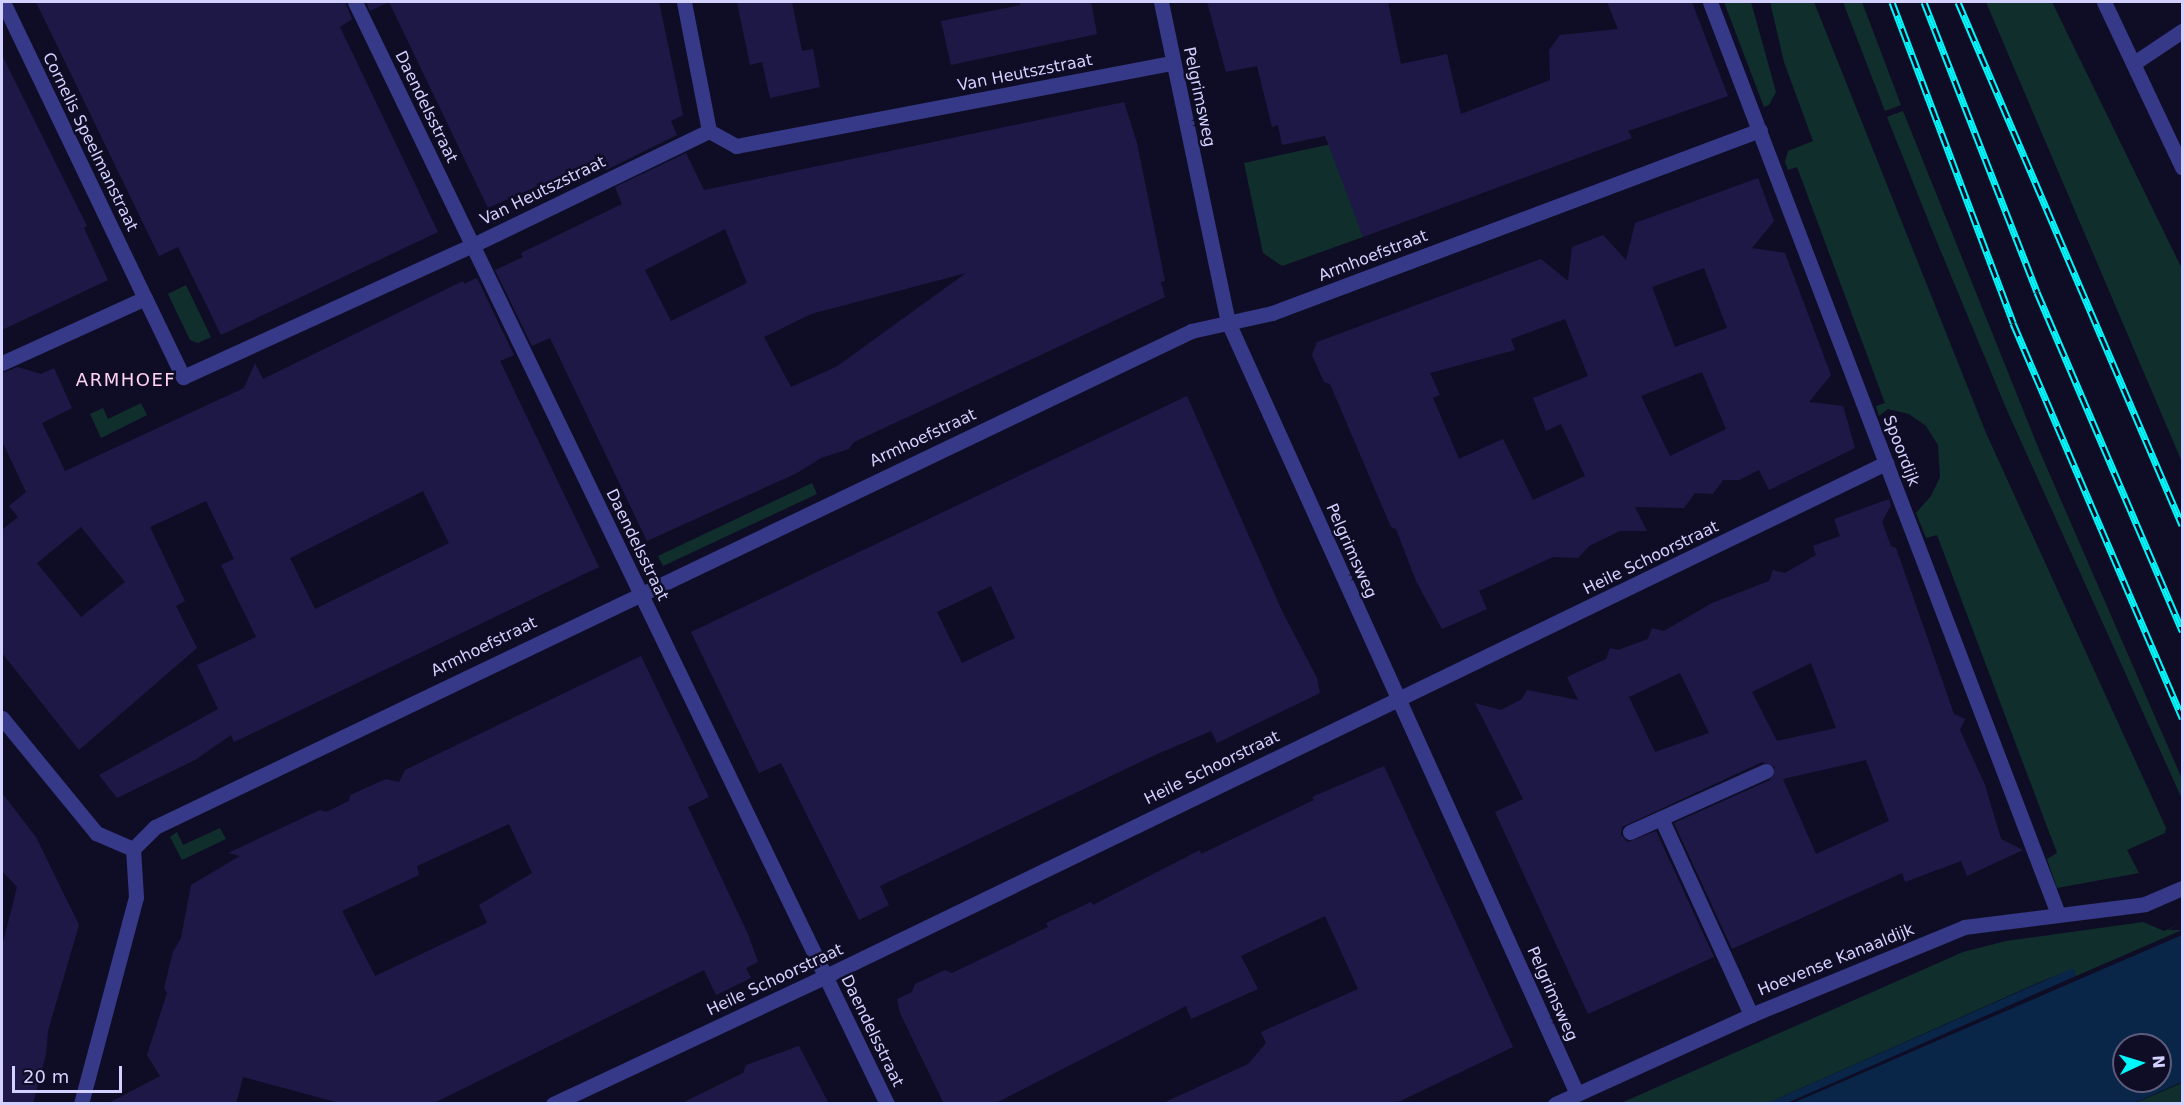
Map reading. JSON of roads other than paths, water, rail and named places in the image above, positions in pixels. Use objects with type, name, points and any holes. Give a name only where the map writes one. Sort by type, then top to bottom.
[{"type":"street","name":"Cornelis Speelmanstraat","points":[[3,2],[145,298]]},
{"type":"street","name":"Daendelsstraat","points":[[355,2],[887,1104]]},
{"type":"street","points":[[684,2],[709,131]]},
{"type":"street","name":"Pelgrimsweg","points":[[1161,2],[1228,322],[1577,1094]]},
{"type":"street","name":"Spoordijk","points":[[1710,2],[2058,914]]},
{"type":"street","points":[[2104,2],[2182,167]]},
{"type":"street","points":[[2134,63],[2182,31]]},
{"type":"street","name":"Van Heutszstraat","points":[[145,298],[183,377],[473,245],[709,131],[736,146],[1173,63]]},
{"type":"street","name":"Armhoefstraat","points":[[133,849],[155,827],[640,591],[1191,331],[1272,313],[1760,130]]},
{"type":"street","points":[[2,363],[145,298]]},
{"type":"street","name":"Heile Schoorstraat","points":[[554,1104],[826,976],[1886,463]]},
{"type":"street","points":[[2,718],[96,833],[133,849],[136,897],[81,1104]]},
{"type":"street","points":[[1630,832],[1766,771]]},
{"type":"street","points":[[1661,818],[1751,1014]]},
{"type":"street","name":"Hoevense Kanaaldijk","points":[[1556,1104],[1751,1014],[1964,927],[2145,904],[2182,888]]},
{"type":"water","points":[[2182,935],[2182,1082],[2172,1086],[2172,1033],[2112,1033],[2112,1093],[2157,1093],[2134,1103],[1793,1103]]},
{"type":"water","points":[[2073,968],[2076,976],[1787,1103],[1768,1103]]},
{"type":"railway","points":[[1892,2],[2013,323],[2182,718]]},
{"type":"railway","points":[[1924,2],[2037,292],[2182,631]]},
{"type":"railway","points":[[1958,2],[2182,525]]},
{"type":"district","name":"ARMHOEF","points":[[126,380]]}]
